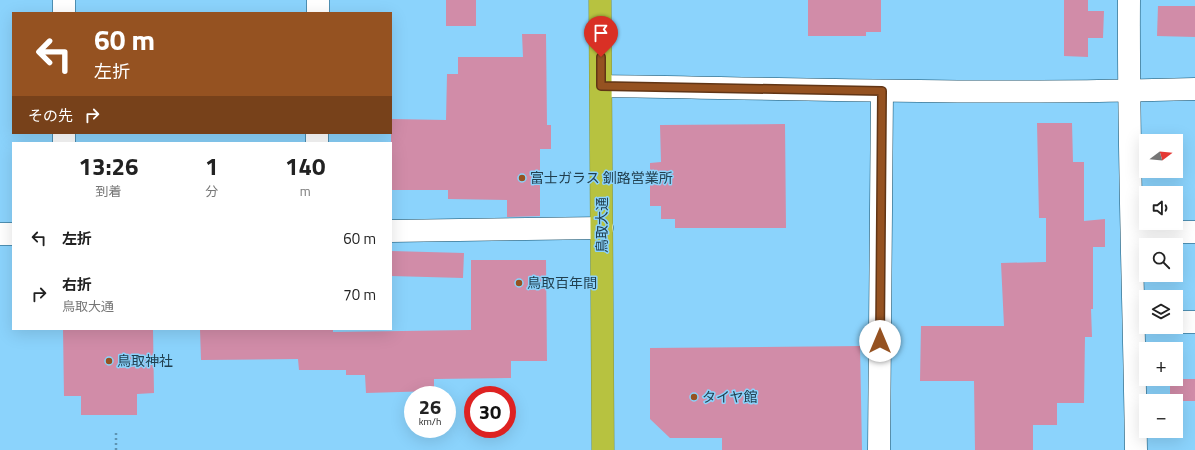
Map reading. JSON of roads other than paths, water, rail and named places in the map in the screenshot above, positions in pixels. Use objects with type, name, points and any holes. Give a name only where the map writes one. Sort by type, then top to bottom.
[{"type":"highway","name":"鳥取大通","points":[[600,0],[603,450]]},
{"type":"street","points":[[64,0],[64,12]]},
{"type":"street","points":[[318,0],[318,12]]},
{"type":"street","points":[[1129,0],[1128,91],[1132,232],[1139,311]]},
{"type":"street","points":[[601,86],[882,91],[1128,91],[1195,89]]},
{"type":"street","points":[[879,450],[882,91]]},
{"type":"street","points":[[392,231],[602,228]]},
{"type":"street","points":[[1132,232],[1195,232]]},
{"type":"street","points":[[0,234],[12,234]]},
{"type":"street","points":[[1183,322],[1195,322]]},
{"type":"street","points":[[1136,450],[1140,334]]},
{"type":"place","name":"富士ガラス 釧路営業所","points":[[522,178]]},
{"type":"place","name":"鳥取百年間","points":[[519,283]]},
{"type":"place","name":"鳥取神社","points":[[109,361]]},
{"type":"place","name":"タイヤ館","points":[[694,397]]}]
